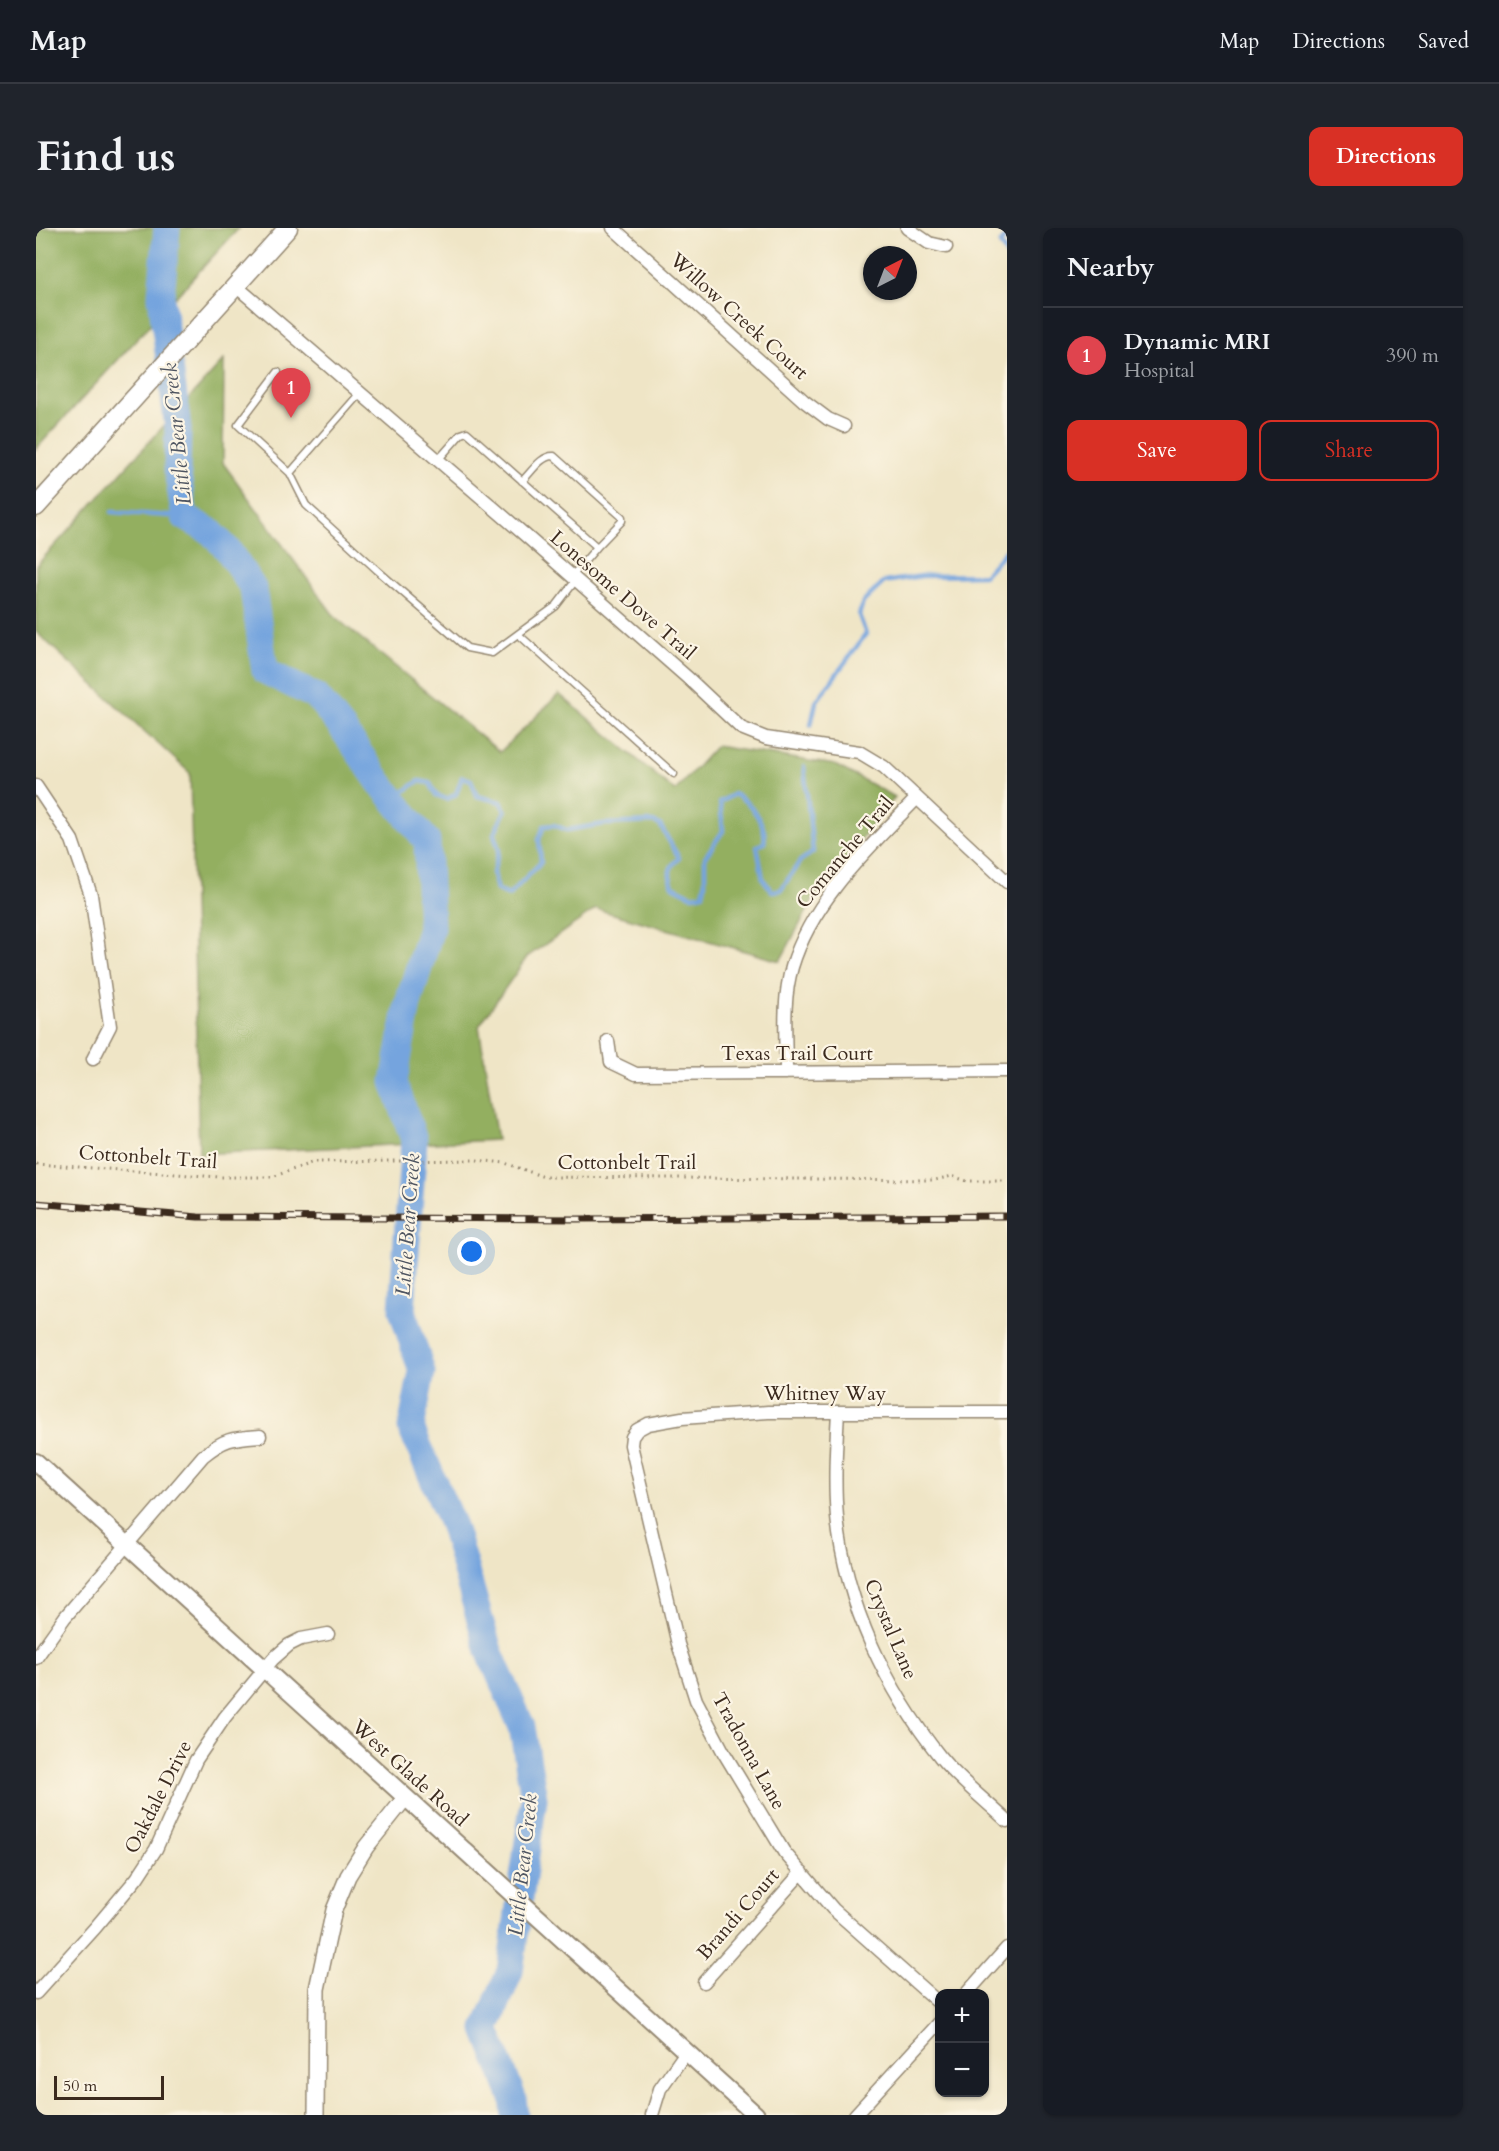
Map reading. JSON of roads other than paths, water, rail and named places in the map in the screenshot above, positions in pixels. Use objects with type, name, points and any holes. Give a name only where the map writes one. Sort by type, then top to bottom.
[{"type":"main road","points":[[36,507],[217,308],[282,230]]},
{"type":"main road","name":"West Glade Road","points":[[36,1462],[756,2115]]},
{"type":"street","name":"Willow Creek Court","points":[[613,228],[804,401],[828,419],[844,426]]},
{"type":"street","points":[[907,228],[929,243],[946,247]]},
{"type":"street","name":"Lonesome Dove Trail","points":[[236,286],[574,578],[741,728],[766,738],[859,753],[884,767],[1007,882]]},
{"type":"street","points":[[36,786],[72,840],[91,895],[110,1026],[93,1059]]},
{"type":"street","name":"Comanche Trail","points":[[786,1073],[786,1002],[791,969],[805,932],[828,898],[863,854],[916,799]]},
{"type":"street","name":"Texas Trail Court","points":[[608,1041],[611,1062],[636,1074],[1007,1071]]},
{"type":"street","name":"Whitney Way","points":[[644,1426],[682,1418],[757,1412],[1007,1412]]},
{"type":"street","name":"Crystal Lane","points":[[837,1412],[835,1461],[837,1517],[844,1564],[853,1597],[870,1641],[890,1684],[942,1760],[1007,1821]]},
{"type":"street","name":"Tradonna Lane","points":[[644,1426],[632,1437],[631,1445],[678,1644],[696,1700],[724,1753],[784,1852],[832,1909],[935,2000]]},
{"type":"street","points":[[36,1659],[65,1617],[203,1456],[218,1444],[231,1438],[260,1436]]},
{"type":"street","name":"Oakdale Drive","points":[[36,1992],[137,1878],[156,1850],[196,1760],[225,1717],[264,1670],[289,1645],[328,1634]]},
{"type":"street","points":[[316,2115],[317,1989],[334,1910],[348,1876],[366,1847],[405,1797]]},
{"type":"street","name":"Brandi Court","points":[[704,1982],[802,1872]]},
{"type":"street","points":[[970,1989],[1007,1948]]},
{"type":"street","points":[[855,2115],[935,2026]]},
{"type":"street","points":[[652,2115],[660,2089],[686,2052]]},
{"type":"lane","points":[[278,372],[238,425],[290,473],[306,505],[468,648],[492,653],[556,606],[597,547],[622,521],[622,517],[554,456],[550,455],[545,458],[522,482]]},
{"type":"lane","points":[[290,473],[361,393]]},
{"type":"lane","points":[[438,460],[461,434],[467,432],[597,547]]},
{"type":"lane","points":[[518,634],[674,774]]},
{"type":"waterway","name":"Little Bear Creek","points":[[167,228],[161,297],[178,428],[177,470],[185,517],[211,532],[228,550],[253,588],[265,671],[317,697],[342,728],[380,783],[427,841],[431,928],[408,1003],[394,1082],[414,1140],[402,1310],[422,1372],[411,1428],[453,1526],[489,1651],[522,1727],[534,1798],[510,1971],[486,2029],[513,2098],[515,2115]]},
{"type":"waterway","points":[[1007,236],[1000,244],[1007,256]]},
{"type":"waterway","points":[[112,512],[185,517]]},
{"type":"waterway","points":[[811,725],[816,702],[866,634],[859,615],[863,602],[884,582],[922,576],[984,575],[1007,550]]},
{"type":"waterway","points":[[393,799],[419,781],[430,783],[436,795],[447,799],[456,794],[462,777],[471,780],[477,796],[501,802],[505,811],[494,834],[499,850],[493,873],[497,890],[509,895],[541,862],[539,839],[544,826],[554,825],[567,830],[604,824],[653,822],[660,825],[679,858],[670,871],[673,886],[693,896],[703,894],[705,857],[723,831],[720,802],[734,794],[752,808],[763,829],[764,843],[757,846],[763,879],[772,891],[781,890],[800,861],[813,852],[804,767]]},
{"type":"railway","points":[[36,1203],[198,1217],[577,1219],[1007,1216]]},
{"type":"place","name":"Dynamic MRI","points":[[291,418]]}]
